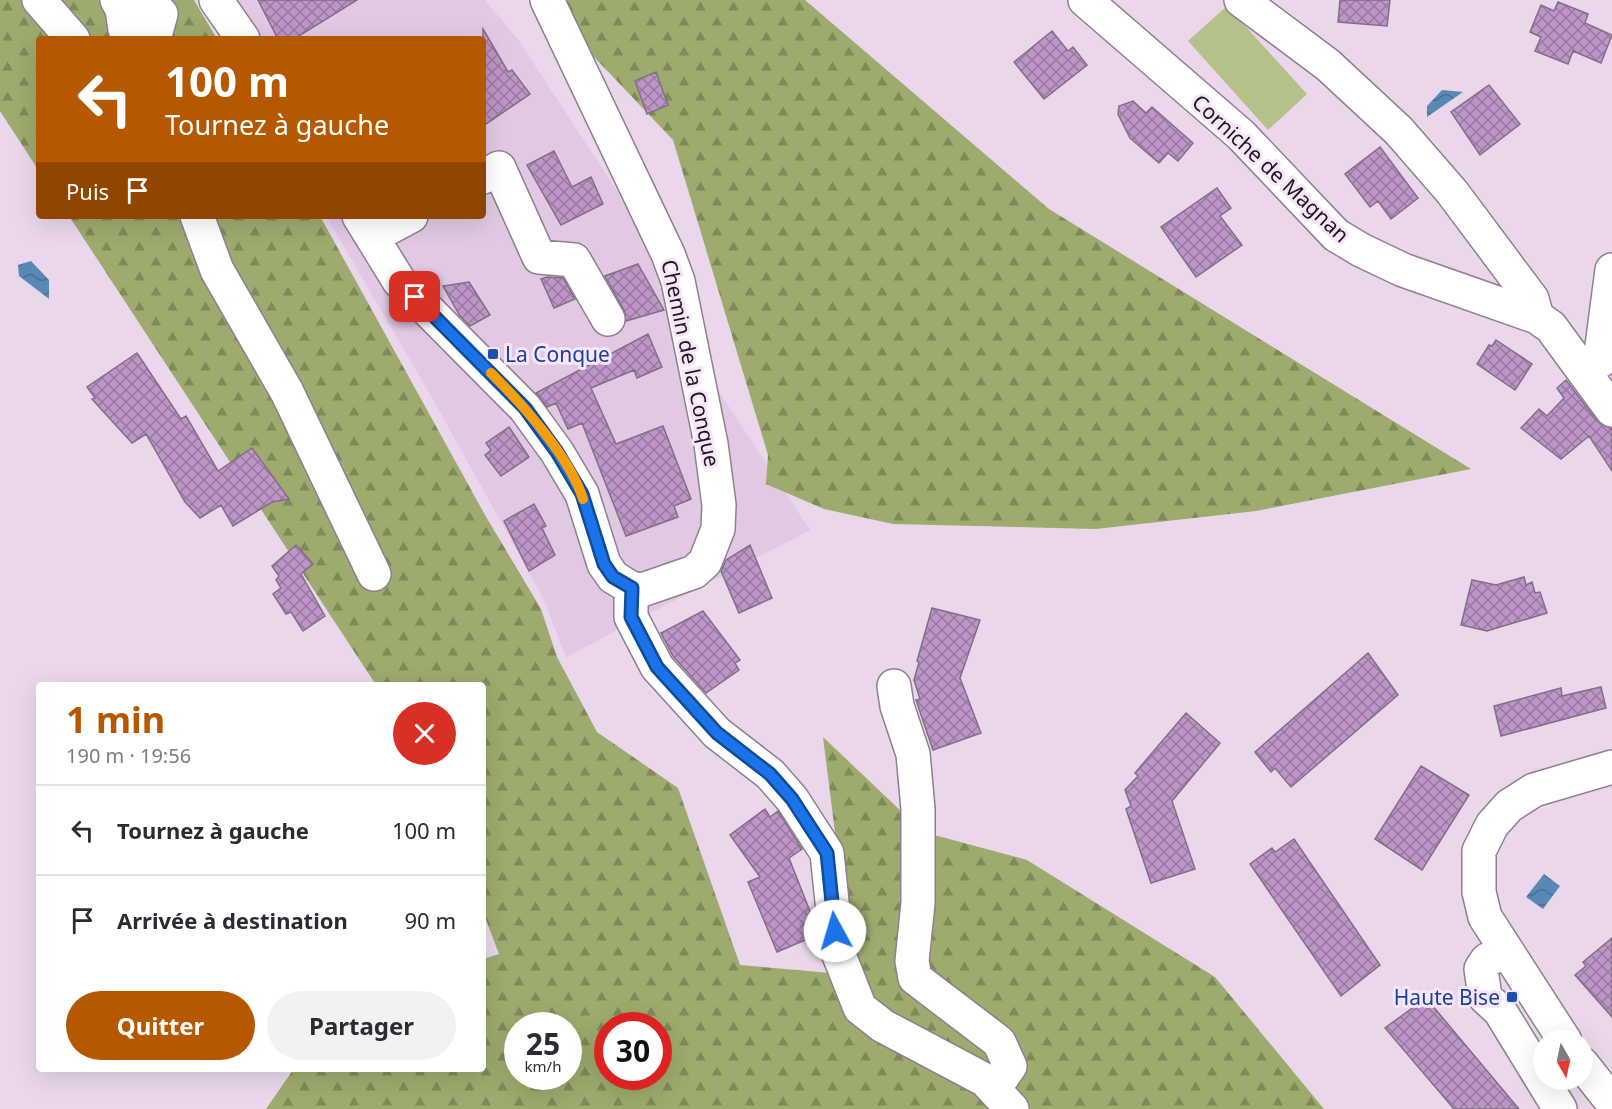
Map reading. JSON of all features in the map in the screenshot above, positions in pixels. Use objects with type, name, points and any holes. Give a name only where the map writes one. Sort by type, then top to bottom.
[{"type":"street","points":[[39,0],[70,36]]},
{"type":"street","points":[[117,0],[122,9],[125,29],[156,32],[161,14],[149,0]]},
{"type":"street","points":[[216,0],[241,36]]},
{"type":"street","name":"Chemin de la Conque","points":[[546,0],[668,254],[678,281],[711,444],[719,505],[718,529],[705,562],[694,572],[653,588],[642,590],[632,588]]},
{"type":"street","name":"Corniche de Magnan","points":[[1085,0],[1241,135],[1336,235],[1403,270],[1537,318],[1551,327],[1612,410]]},
{"type":"street","points":[[1241,0],[1328,64],[1399,131],[1452,192],[1532,299],[1537,318]]},
{"type":"street","points":[[486,175],[499,168],[539,256],[574,260],[608,319]]},
{"type":"street","points":[[198,219],[217,270],[287,392],[374,574]]},
{"type":"street","points":[[398,219],[365,227],[399,281],[525,408],[557,452],[582,494],[604,564],[613,577],[632,588],[631,617],[657,667],[717,733],[770,774],[792,799],[827,853],[837,950],[860,1008],[883,1026],[985,1080],[1003,1099]]},
{"type":"street","points":[[1583,370],[1600,361],[1612,270]]},
{"type":"street","points":[[894,686],[897,706],[913,754],[918,809],[918,903],[912,961],[915,978],[999,1042],[1010,1066],[1003,1099]]},
{"type":"street","points":[[1558,1030],[1485,916],[1479,892],[1479,851],[1492,825],[1509,806],[1534,790],[1612,767]]},
{"type":"street","points":[[1506,951],[1487,960],[1481,969],[1485,997],[1500,1011],[1560,1109]]},
{"type":"street","points":[[1593,1078],[1612,1102]]},
{"type":"shaded area","name":"La Conque","points":[[200,0],[485,0],[519,41],[640,226],[720,393],[810,530],[566,657],[543,598],[431,396],[328,219],[486,219],[486,36],[221,36]]},
{"type":"green space","points":[[0,0],[194,0],[215,36],[36,36],[36,166],[0,111]]},
{"type":"green space","points":[[540,0],[805,0],[1049,209],[1471,469],[1256,511],[1096,529],[893,524],[824,509],[766,484],[768,455],[673,140]]},
{"type":"green space","points":[[1227,6],[1307,94],[1268,130],[1188,41]]},
{"type":"green space","points":[[71,219],[322,219],[485,515],[541,609],[557,657],[597,732],[678,788],[740,965],[853,975],[823,737],[923,832],[1027,860],[1215,977],[1324,1109],[266,1109],[292,1072],[486,1072],[486,958],[499,954],[486,920],[486,682],[374,682]]},
{"type":"water","points":[[1442,90],[1463,92],[1427,117],[1427,106]]},
{"type":"water","points":[[31,261],[49,280],[49,299],[19,276],[18,265]]},
{"type":"water","points":[[1544,874],[1560,886],[1543,909],[1526,897]]},
{"type":"building","points":[[258,0],[357,0],[299,36],[276,36]]},
{"type":"building","points":[[1340,0],[1390,0],[1387,26],[1338,22]]},
{"type":"building","points":[[1558,2],[1588,14],[1585,23],[1612,35],[1601,63],[1573,51],[1568,64],[1535,51],[1541,37],[1530,32],[1541,5],[1554,11]]},
{"type":"building","points":[[483,29],[508,72],[512,70],[530,94],[486,124],[486,36],[483,36]]},
{"type":"building","points":[[1052,31],[1068,51],[1073,47],[1087,65],[1044,99],[1014,62]]},
{"type":"building","points":[[656,72],[668,105],[647,114],[635,81]]},
{"type":"building","points":[[1489,85],[1520,124],[1480,155],[1451,112]]},
{"type":"building","points":[[1133,101],[1146,113],[1152,107],[1193,143],[1178,161],[1168,153],[1159,163],[1130,138],[1118,114],[1119,106]]},
{"type":"building","points":[[1380,147],[1418,198],[1391,219],[1378,201],[1370,207],[1345,174]]},
{"type":"building","points":[[554,151],[572,187],[591,177],[603,204],[561,225],[527,165]]},
{"type":"building","points":[[1217,188],[1231,208],[1220,216],[1242,245],[1196,277],[1161,227]]},
{"type":"building","points":[[638,264],[664,310],[626,321],[624,310],[605,276]]},
{"type":"building","points":[[563,278],[575,299],[554,308],[541,279]]},
{"type":"building","points":[[469,282],[490,315],[470,326],[460,316],[443,286]]},
{"type":"building","points":[[648,334],[662,367],[637,378],[634,370],[591,388],[616,444],[663,426],[691,499],[674,506],[678,517],[626,536],[582,423],[568,429],[556,403],[547,407],[536,393]]},
{"type":"building","points":[[1496,340],[1532,364],[1515,390],[1477,364],[1489,345],[1492,346]]},
{"type":"building","points":[[137,353],[181,419],[186,416],[218,471],[252,448],[289,499],[272,502],[233,526],[221,505],[200,518],[185,502],[146,434],[132,443],[92,399],[95,398],[87,387]]},
{"type":"building","points":[[1566,380],[1597,421],[1612,429],[1612,471],[1589,436],[1561,459],[1521,428],[1539,409],[1547,416],[1564,398],[1557,388]]},
{"type":"building","points":[[509,427],[529,457],[501,476],[485,455],[491,450],[486,443]]},
{"type":"building","points":[[534,504],[546,526],[542,528],[555,555],[529,571],[504,521]]},
{"type":"building","points":[[296,545],[313,564],[301,574],[325,616],[303,631],[291,612],[286,614],[273,594],[281,588],[276,580],[279,576],[272,566]]},
{"type":"building","points":[[750,545],[772,598],[739,613],[721,571],[726,560]]},
{"type":"building","points":[[1524,577],[1526,585],[1532,582],[1535,593],[1540,592],[1547,613],[1487,631],[1461,625],[1472,580],[1496,585]]},
{"type":"building","points":[[932,608],[980,620],[960,678],[981,733],[933,750],[916,700],[920,699],[914,680]]},
{"type":"building","points":[[703,611],[740,660],[735,663],[739,670],[706,693],[673,656],[661,633]]},
{"type":"building","points":[[1368,653],[1398,695],[1291,787],[1275,768],[1271,772],[1255,752]]},
{"type":"building","points":[[1601,687],[1606,708],[1501,736],[1494,706],[1561,688],[1562,696]]},
{"type":"building","points":[[1186,713],[1220,743],[1172,801],[1195,869],[1151,883],[1126,809],[1131,806],[1125,790],[1138,776],[1135,773]]},
{"type":"building","points":[[1421,766],[1469,795],[1422,870],[1375,839]]},
{"type":"building","points":[[765,809],[770,817],[778,811],[802,849],[789,858],[815,924],[817,935],[777,952],[748,882],[760,877],[730,835]]},
{"type":"building","points":[[1294,839],[1380,965],[1341,996],[1250,864],[1272,848],[1275,852]]},
{"type":"building","points":[[1612,938],[1612,1017],[1575,975],[1586,966],[1583,962]]},
{"type":"building","points":[[1426,998],[1519,1109],[1454,1109],[1385,1028]]},
{"type":"slow traffic","points":[[491,373],[525,408],[557,452],[583,499]]},
{"type":"place","name":"La Conque","points":[[493,354]]},
{"type":"place","name":"Haute Bise","points":[[1512,997]]},
{"type":"route","points":[[415,297],[525,408],[557,452],[582,494],[604,564],[613,577],[632,588],[631,617],[657,667],[717,733],[770,774],[792,799],[827,853],[835,931]]}]
